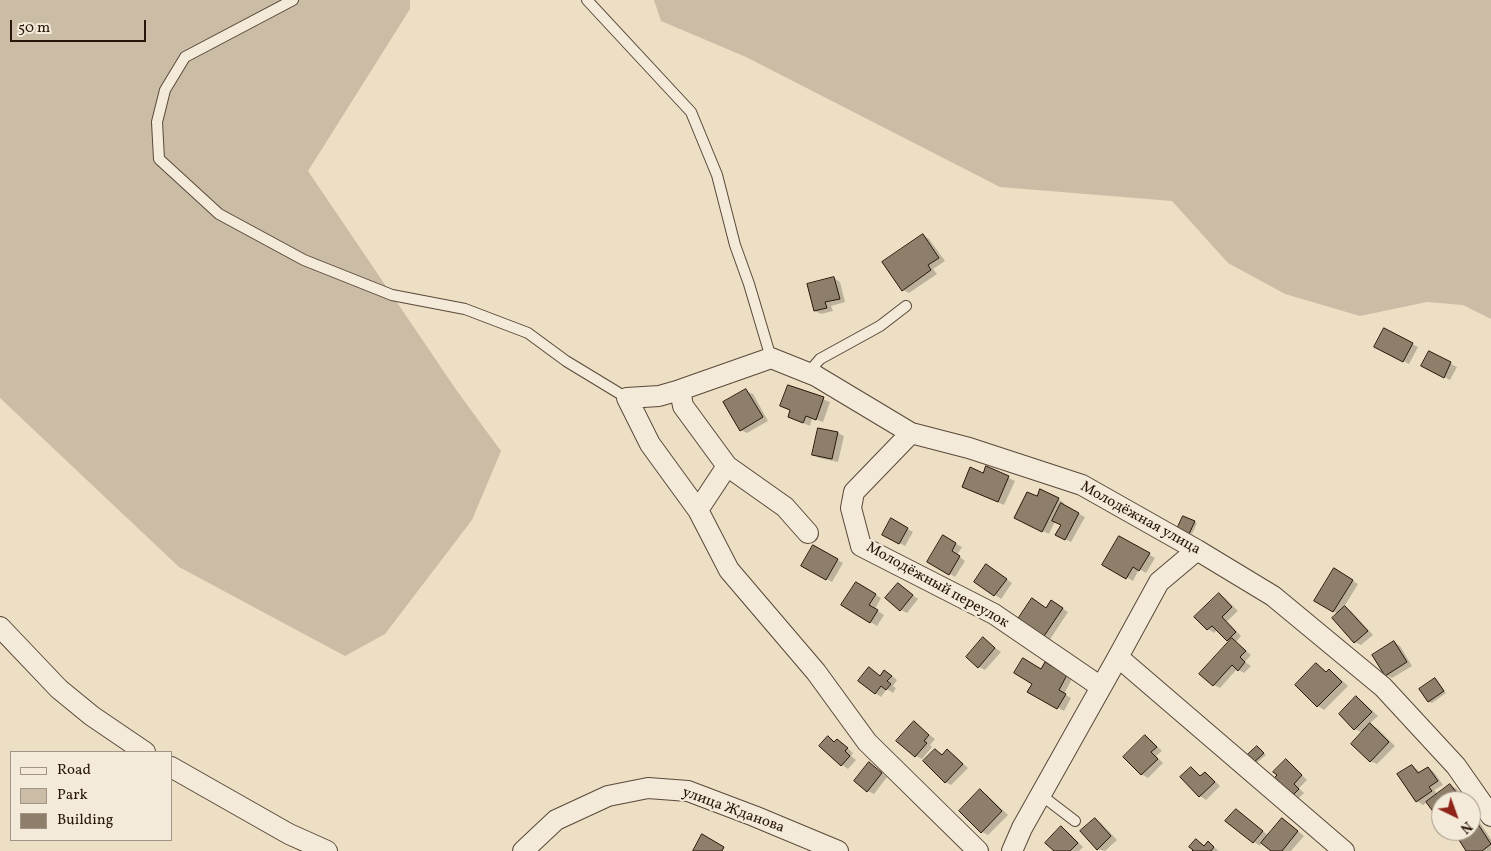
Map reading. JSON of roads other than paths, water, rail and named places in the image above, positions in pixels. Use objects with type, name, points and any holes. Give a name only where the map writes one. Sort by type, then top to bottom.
[{"type":"street","points":[[771,358],[659,396],[627,398],[650,444],[698,510],[729,570],[816,672],[867,742],[978,851]]},
{"type":"street","name":"Молодёжная улица","points":[[771,358],[816,376],[911,433],[969,448],[1082,485],[1274,596],[1383,688],[1456,766],[1491,816]]},
{"type":"street","points":[[680,390],[683,406],[727,466],[785,507],[808,533]]},
{"type":"street","name":"Молодёжный переулок","points":[[911,433],[854,492],[851,508],[861,546],[994,614],[1101,687]]},
{"type":"street","points":[[698,510],[727,466]]},
{"type":"street","points":[[1012,851],[1022,828],[1159,582],[1197,550]]},
{"type":"street","points":[[0,628],[59,690],[92,716],[144,751]]},
{"type":"street","points":[[1118,657],[1344,851]]},
{"type":"street","points":[[172,768],[288,834],[327,851]]},
{"type":"street","name":"улица Жданова","points":[[523,851],[556,820],[608,796],[648,788],[688,791],[838,851]]},
{"type":"lane","points":[[293,0],[184,56],[165,90],[157,122],[159,159],[219,214],[304,260],[392,295],[465,309],[528,333],[566,361],[627,398]]},
{"type":"lane","points":[[587,0],[691,112],[716,175],[735,245],[749,284],[771,358]]},
{"type":"lane","points":[[808,373],[820,359],[880,326],[906,306]]},
{"type":"lane","points":[[1041,795],[1075,821]]}]
